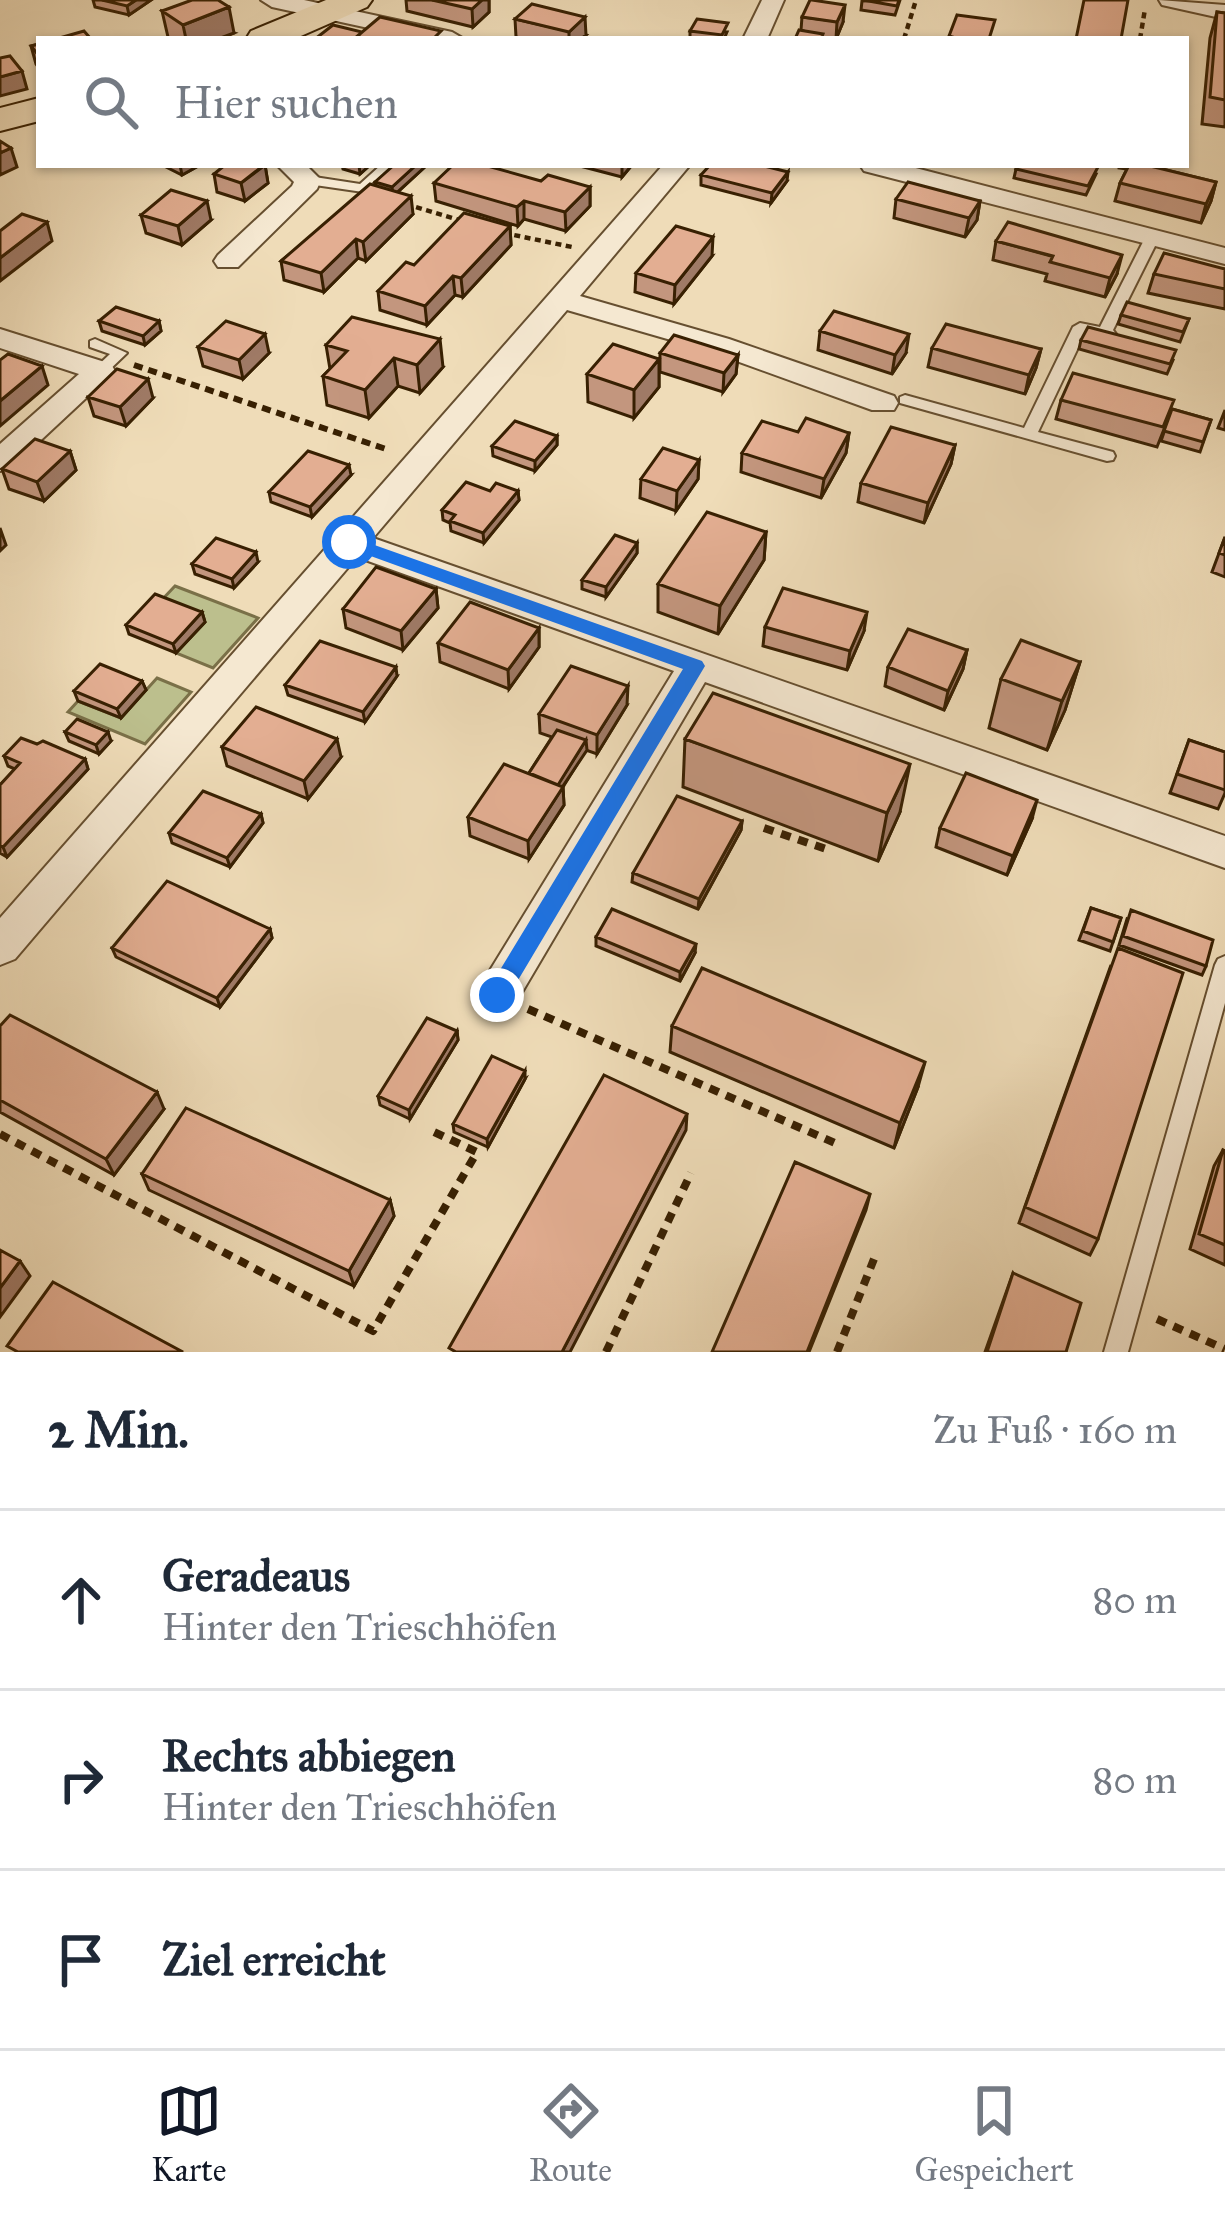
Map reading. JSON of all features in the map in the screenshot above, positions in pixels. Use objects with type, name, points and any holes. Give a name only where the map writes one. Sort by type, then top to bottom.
[{"type":"main road","points":[[271,36],[345,5]]},
{"type":"main road","points":[[0,120],[36,110]]},
{"type":"street","points":[[272,0],[345,5],[443,36]]},
{"type":"street","points":[[756,36],[772,0]]},
{"type":"street","points":[[1170,0],[1225,12]]},
{"type":"street","points":[[4,937],[674,168]]},
{"type":"street","points":[[884,168],[1225,256]]},
{"type":"street","points":[[228,260],[304,189],[299,172]]},
{"type":"street","points":[[560,299],[894,402]]},
{"type":"street","points":[[0,338],[103,358]]},
{"type":"street","points":[[0,461],[103,358]]},
{"type":"street","points":[[349,542],[1225,852]]},
{"type":"street","points":[[497,997],[695,666]]},
{"type":"lane","points":[[299,172],[363,188],[386,168]]},
{"type":"lane","points":[[1104,333],[1152,238]]},
{"type":"lane","points":[[1029,434],[1080,327],[1124,339]]},
{"type":"lane","points":[[894,402],[1107,456]]},
{"type":"lane","points":[[1116,1352],[1225,965]]},
{"type":"path","points":[[905,36],[916,0]]},
{"type":"path","points":[[1141,36],[1147,0]]},
{"type":"path","points":[[363,188],[478,226]]},
{"type":"path","points":[[500,232],[598,254]]},
{"type":"path","points":[[103,358],[420,460]]},
{"type":"path","points":[[764,828],[826,849]]},
{"type":"path","points":[[497,997],[835,1142]]},
{"type":"path","points":[[0,1134],[373,1331],[477,1152],[433,1131]]},
{"type":"path","points":[[606,1352],[691,1173]]},
{"type":"path","points":[[837,1352],[874,1258]]},
{"type":"path","points":[[1130,1307],[1225,1349]]},
{"type":"green space","points":[[175,586],[258,618],[213,668],[176,653],[204,622],[158,604]]},
{"type":"green space","points":[[157,678],[191,692],[145,744],[68,712],[78,701],[121,718]]},
{"type":"building","points":[[102,0],[136,0],[127,6]]},
{"type":"building","points":[[192,0],[218,0],[229,7],[183,25],[162,11]]},
{"type":"building","points":[[432,0],[482,0],[472,9]]},
{"type":"building","points":[[810,0],[845,5],[837,22],[802,17]]},
{"type":"building","points":[[863,0],[899,0],[897,6]]},
{"type":"building","points":[[1084,0],[1128,0],[1122,36],[1077,36]]},
{"type":"building","points":[[532,4],[585,17],[569,32],[515,19]]},
{"type":"building","points":[[1217,12],[1225,13],[1225,100],[1210,97]]},
{"type":"building","points":[[957,15],[995,20],[990,36],[949,36]]},
{"type":"building","points":[[380,17],[441,31],[436,36],[357,36]]},
{"type":"building","points":[[697,19],[728,23],[722,35],[690,31]]},
{"type":"building","points":[[333,25],[362,32],[358,36],[319,36]]},
{"type":"building","points":[[799,30],[823,34],[822,36],[796,36]]},
{"type":"building","points":[[10,56],[22,71],[0,77],[0,58]]},
{"type":"building","points":[[221,168],[260,168],[241,183],[214,174]]},
{"type":"building","points":[[391,168],[413,168],[392,187],[375,182]]},
{"type":"building","points":[[450,168],[495,168],[541,181],[548,175],[590,187],[565,212],[524,201],[517,207],[434,183]]},
{"type":"building","points":[[707,168],[788,172],[772,193],[701,175]]},
{"type":"building","points":[[1016,168],[1097,168],[1088,186]]},
{"type":"building","points":[[1128,168],[1158,168],[1216,182],[1206,204],[1120,183]]},
{"type":"building","points":[[908,182],[980,201],[969,218],[896,199]]},
{"type":"building","points":[[370,184],[411,196],[363,242],[356,239],[321,273],[281,261]]},
{"type":"building","points":[[171,190],[207,201],[178,226],[141,215]]},
{"type":"building","points":[[464,213],[510,226],[461,278],[453,276],[425,306],[378,291],[406,262],[414,265]]},
{"type":"building","points":[[22,214],[47,222],[0,258],[0,231]]},
{"type":"building","points":[[1008,222],[1122,255],[1110,278],[1050,262],[1053,256],[996,241]]},
{"type":"building","points":[[676,226],[713,237],[675,285],[636,273]]},
{"type":"building","points":[[1164,253],[1225,269],[1225,289],[1154,274]]},
{"type":"building","points":[[1127,302],[1189,319],[1183,332],[1121,315]]},
{"type":"building","points":[[116,307],[159,321],[143,336],[99,321]]},
{"type":"building","points":[[834,311],[909,334],[895,355],[820,331]]},
{"type":"building","points":[[352,317],[440,339],[417,365],[394,358],[365,390],[323,376],[347,351],[326,345]]},
{"type":"building","points":[[226,321],[265,334],[239,360],[198,347]]},
{"type":"building","points":[[946,324],[1041,349],[1029,375],[932,348]]},
{"type":"building","points":[[1088,327],[1176,350],[1170,364],[1081,340]]},
{"type":"building","points":[[674,335],[738,355],[724,373],[660,353]]},
{"type":"building","points":[[613,344],[659,359],[634,390],[587,374]]},
{"type":"building","points":[[8,354],[42,366],[0,401],[0,360]]},
{"type":"building","points":[[117,369],[148,379],[120,407],[88,397]]},
{"type":"building","points":[[1073,373],[1174,400],[1163,427],[1061,400]]},
{"type":"building","points":[[1172,409],[1211,420],[1203,442],[1164,431]]},
{"type":"building","points":[[806,418],[849,433],[824,479],[742,453],[762,421],[798,432]]},
{"type":"building","points":[[515,421],[557,436],[535,461],[492,446]]},
{"type":"building","points":[[891,427],[955,445],[928,503],[861,483]]},
{"type":"building","points":[[35,439],[70,451],[37,482],[2,469]]},
{"type":"building","points":[[663,448],[699,460],[677,491],[641,479]]},
{"type":"building","points":[[308,451],[349,465],[310,507],[269,492]]},
{"type":"building","points":[[466,482],[490,491],[496,483],[518,491],[483,533],[450,521],[455,515],[442,510]]},
{"type":"building","points":[[707,512],[766,532],[720,606],[658,584]]},
{"type":"building","points":[[615,535],[637,543],[606,587],[582,580]]},
{"type":"building","points":[[216,538],[256,552],[232,579],[192,564]]},
{"type":"building","points":[[376,567],[436,589],[401,631],[343,609]]},
{"type":"building","points":[[783,588],[867,612],[850,651],[765,627]]},
{"type":"building","points":[[155,594],[202,612],[173,644],[126,625]]},
{"type":"building","points":[[470,602],[539,628],[508,670],[438,643]]},
{"type":"building","points":[[908,629],[967,650],[948,691],[888,667]]},
{"type":"building","points":[[1021,640],[1080,662],[1062,701],[1001,679]]},
{"type":"building","points":[[320,641],[396,667],[363,712],[285,685]]},
{"type":"building","points":[[100,664],[142,681],[117,709],[74,691]]},
{"type":"building","points":[[571,666],[628,686],[597,735],[539,714]]},
{"type":"building","points":[[713,693],[910,764],[887,813],[685,739]]},
{"type":"building","points":[[256,707],[337,739],[304,781],[222,747]]},
{"type":"building","points":[[77,719],[108,732],[96,745],[65,732]]},
{"type":"building","points":[[557,730],[586,740],[558,785],[529,773]]},
{"type":"building","points":[[21,738],[37,744],[43,741],[85,759],[3,847],[0,785],[20,763],[4,756]]},
{"type":"building","points":[[1189,740],[1225,752],[1225,790],[1177,774]]},
{"type":"building","points":[[504,764],[563,787],[528,841],[468,817]]},
{"type":"building","points":[[966,773],[1037,800],[1013,856],[940,828]]},
{"type":"building","points":[[203,791],[261,814],[227,858],[169,833]]},
{"type":"building","points":[[677,796],[742,821],[699,899],[633,873]]},
{"type":"building","points":[[167,881],[270,929],[217,998],[112,948]]},
{"type":"building","points":[[1091,908],[1121,918],[1113,942],[1083,931]]},
{"type":"building","points":[[612,909],[696,944],[680,972],[596,937]]},
{"type":"building","points":[[1131,910],[1213,940],[1206,966],[1123,936]]},
{"type":"building","points":[[1118,948],[1183,973],[1098,1239],[1025,1207]]},
{"type":"building","points":[[702,968],[925,1062],[900,1123],[672,1026]]},
{"type":"building","points":[[10,1015],[157,1092],[106,1159],[0,1100],[0,1026]]},
{"type":"building","points":[[427,1018],[457,1031],[409,1110],[378,1096]]},
{"type":"building","points":[[492,1056],[525,1071],[487,1139],[453,1124]]},
{"type":"building","points":[[604,1075],[687,1114],[562,1352],[456,1352],[449,1348]]},
{"type":"building","points":[[186,1108],[390,1200],[349,1271],[142,1174]]},
{"type":"building","points":[[1225,1151],[1225,1245],[1199,1234]]},
{"type":"building","points":[[795,1162],[870,1194],[807,1352],[712,1352]]},
{"type":"building","points":[[0,1250],[20,1261],[0,1288]]},
{"type":"building","points":[[1013,1273],[1081,1303],[1066,1352],[987,1352]]},
{"type":"building","points":[[53,1282],[183,1352],[18,1352],[7,1346]]},
{"type":"route","points":[[349,542],[695,666],[497,995]]}]
